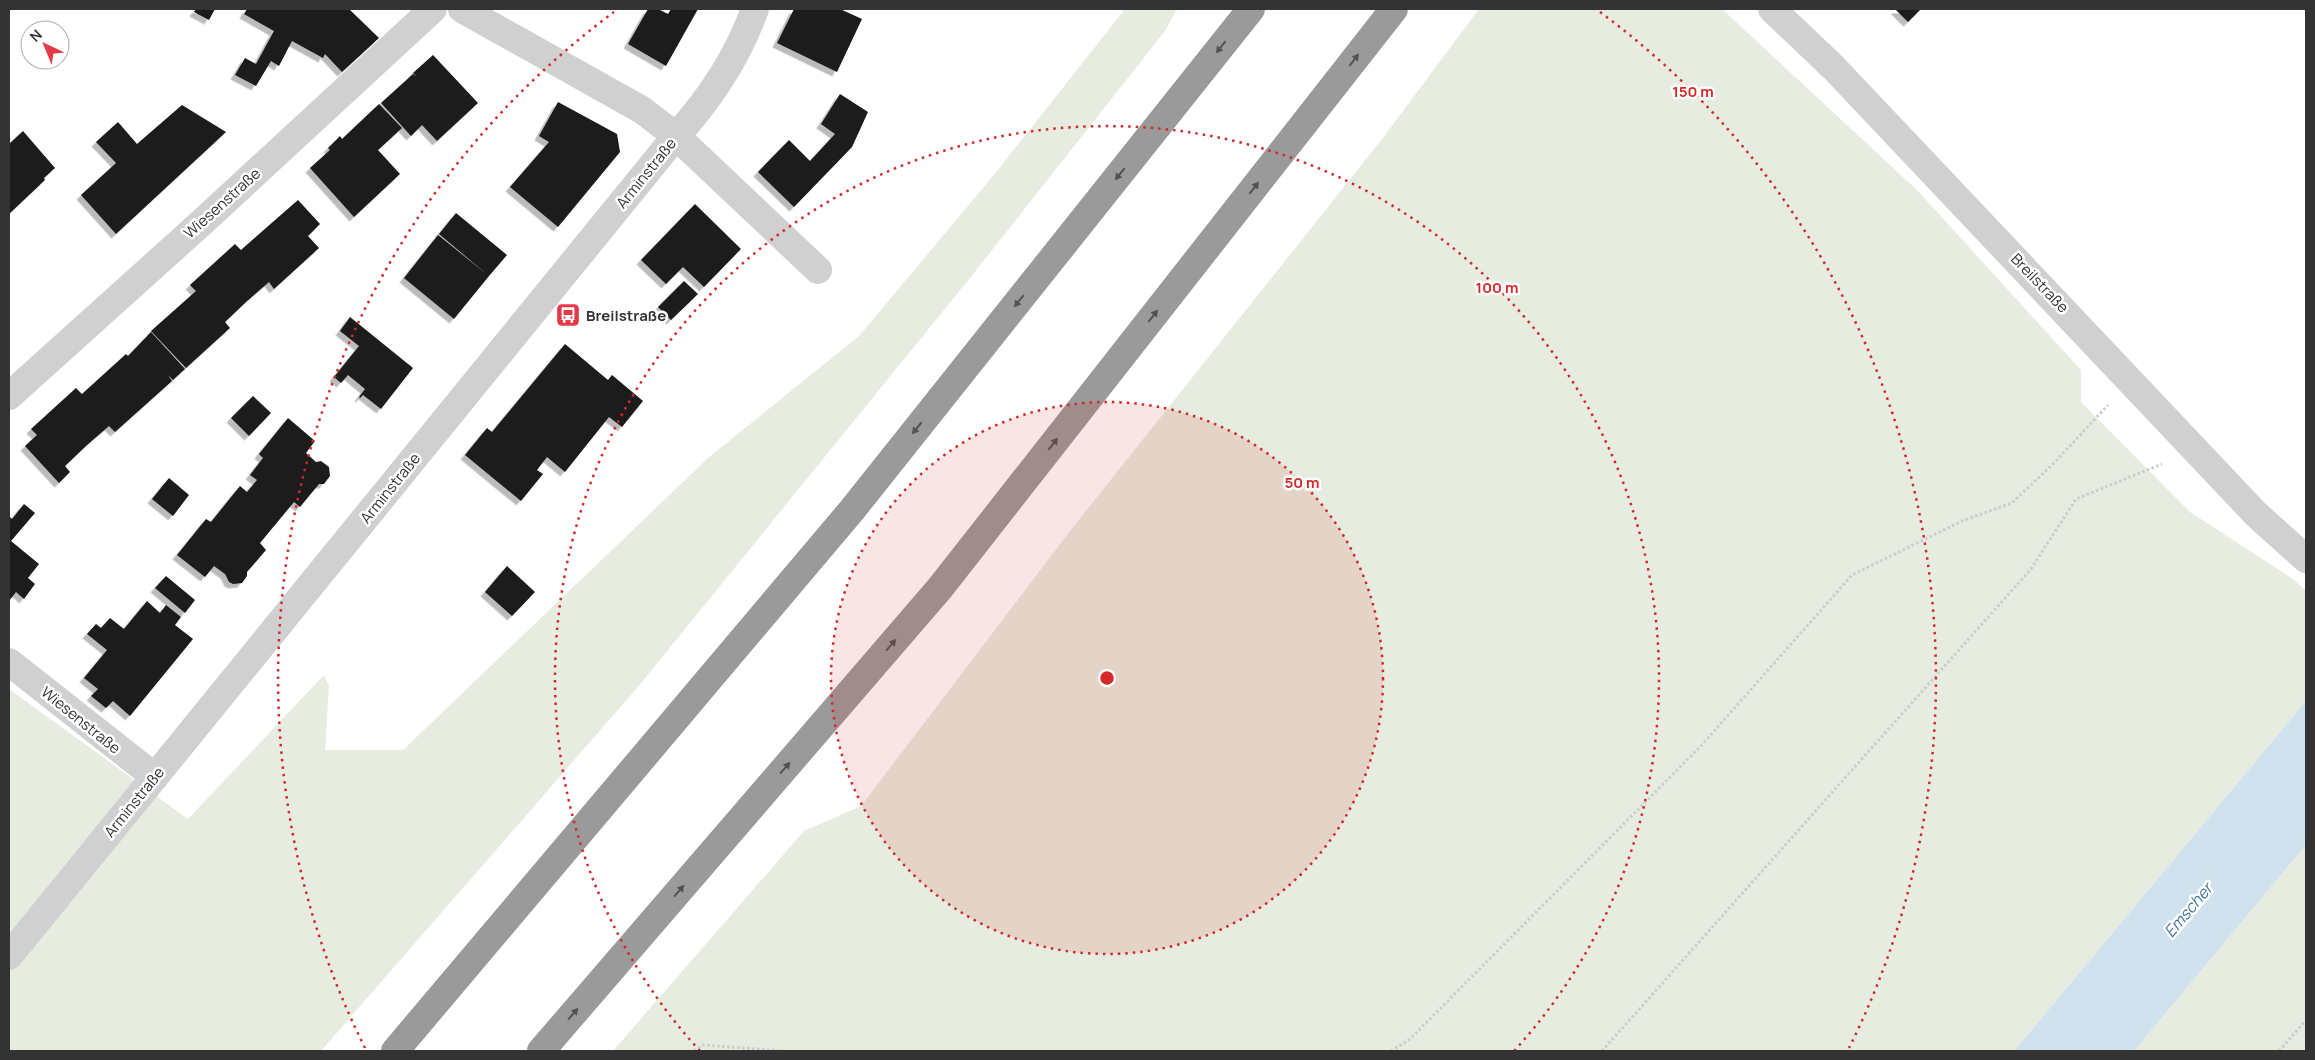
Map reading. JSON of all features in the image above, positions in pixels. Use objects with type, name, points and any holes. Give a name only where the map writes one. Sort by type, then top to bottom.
[{"type":"highway","points":[[395,1051],[852,510],[1251,9]]},
{"type":"highway","points":[[541,1051],[940,588],[1394,9]]},
{"type":"street","name":"Wiesenstraße","points":[[9,396],[199,225],[433,9]]},
{"type":"street","points":[[462,9],[642,110],[676,136],[818,270]]},
{"type":"street","name":"Arminstraße","points":[[9,956],[676,136],[700,109],[714,89],[751,21],[755,9]]},
{"type":"street","name":"Breilstraße","points":[[1772,9],[1834,68],[2256,514],[2306,559]]},
{"type":"street","name":"Wiesenstraße","points":[[9,662],[155,777]]},
{"type":"path","points":[[1391,1051],[1410,1039],[1694,753],[1852,574],[1962,522],[2012,503],[2055,462],[2131,380]]},
{"type":"path","points":[[1602,1051],[2031,568],[2076,499],[2196,450]]},
{"type":"path","points":[[2279,1051],[2306,1020]]},
{"type":"path","points":[[694,1051],[702,1045],[784,1051]]},
{"type":"shaded area","points":[[1125,9],[1177,9],[1165,31],[970,278],[637,688],[321,1051],[9,1051],[9,689],[188,819],[324,675],[329,686],[325,750],[403,750],[708,458],[859,336],[993,176]]},
{"type":"shaded area","points":[[1479,9],[1722,9],[1918,191],[2081,370],[2081,402],[2190,512],[2293,579],[2306,591],[2306,701],[2014,1051],[613,1051],[804,831],[861,806],[1070,531],[1382,139]]},
{"type":"shaded area","points":[[2306,845],[2306,1051],[2134,1051]]},
{"type":"water","name":"Emscher","points":[[2306,701],[2306,845],[2134,1051],[2014,1051]]},
{"type":"building","points":[[196,9],[215,9],[209,20],[194,12]]},
{"type":"building","points":[[247,9],[349,9],[379,38],[342,72],[325,54],[323,58],[292,41],[279,66],[271,61],[256,86],[235,75],[245,58],[256,64],[274,31],[244,14]]},
{"type":"building","points":[[648,9],[658,9],[668,14],[671,9],[698,9],[666,66],[628,44]]},
{"type":"building","points":[[794,9],[840,9],[862,19],[837,72],[777,43]]},
{"type":"building","points":[[1895,9],[1921,9],[1908,22]]},
{"type":"building","points":[[433,55],[478,103],[437,141],[422,125],[411,136],[381,103],[413,74],[417,77],[413,73]]},
{"type":"building","points":[[840,94],[868,112],[852,147],[794,207],[758,172],[789,140],[810,161],[835,134],[821,124]]},
{"type":"building","points":[[558,102],[617,134],[620,152],[558,227],[510,187],[549,142],[539,136]]},
{"type":"building","points":[[379,104],[402,128],[378,150],[400,174],[354,217],[310,168],[330,150],[328,148],[340,136],[342,139]]},
{"type":"building","points":[[182,105],[226,132],[116,234],[81,195],[116,163],[96,142],[118,122],[137,144]]},
{"type":"building","points":[[23,131],[55,168],[9,214],[9,144]]},
{"type":"building","points":[[298,200],[320,224],[308,236],[319,248],[274,289],[269,282],[246,302],[225,322],[230,328],[186,368],[151,331],[196,291],[190,285],[235,244],[241,250]]},
{"type":"building","points":[[695,204],[741,249],[704,287],[683,267],[666,284],[641,260]]},
{"type":"building","points":[[456,213],[507,255],[489,276],[439,234]]},
{"type":"building","points":[[438,235],[489,276],[454,319],[404,278]]},
{"type":"building","points":[[684,281],[698,294],[671,320],[658,307]]},
{"type":"building","points":[[350,317],[413,368],[381,409],[363,395],[359,397],[365,389],[348,375],[341,383],[334,377],[359,346],[340,331]]},
{"type":"building","points":[[151,332],[185,369],[173,380],[168,375],[172,381],[115,432],[109,426],[87,445],[65,466],[70,472],[59,483],[25,446],[37,435],[31,429],[76,388],[82,394],[126,354],[128,356]]},
{"type":"building","points":[[565,344],[608,380],[612,375],[643,401],[622,427],[609,417],[565,472],[547,457],[537,470],[543,474],[521,501],[465,455],[487,428],[492,432]]},
{"type":"building","points":[[253,396],[271,413],[249,436],[231,418]]},
{"type":"building","points":[[288,418],[315,441],[306,453],[316,462],[321,461],[329,467],[330,476],[324,484],[319,484],[300,507],[294,502],[260,543],[266,550],[247,572],[247,576],[242,583],[233,584],[229,582],[225,574],[214,566],[205,577],[177,555],[206,519],[211,522],[240,486],[247,492],[257,480],[250,475],[263,458],[259,454]]},
{"type":"building","points":[[169,478],[189,495],[173,516],[152,499]]},
{"type":"building","points":[[24,504],[35,513],[11,541],[39,564],[28,578],[35,584],[24,599],[16,592],[9,601],[9,516],[12,519]]},
{"type":"building","points":[[507,566],[535,592],[512,616],[485,592]]},
{"type":"building","points":[[166,576],[195,600],[185,613],[155,588]]},
{"type":"building","points":[[147,601],[160,613],[166,605],[181,617],[175,625],[193,639],[130,716],[113,701],[106,708],[91,696],[98,689],[84,678],[107,650],[87,634],[96,624],[101,628],[110,618],[124,629]]},
{"type":"place","name":"Breilstraße","points":[[568,315]]}]
